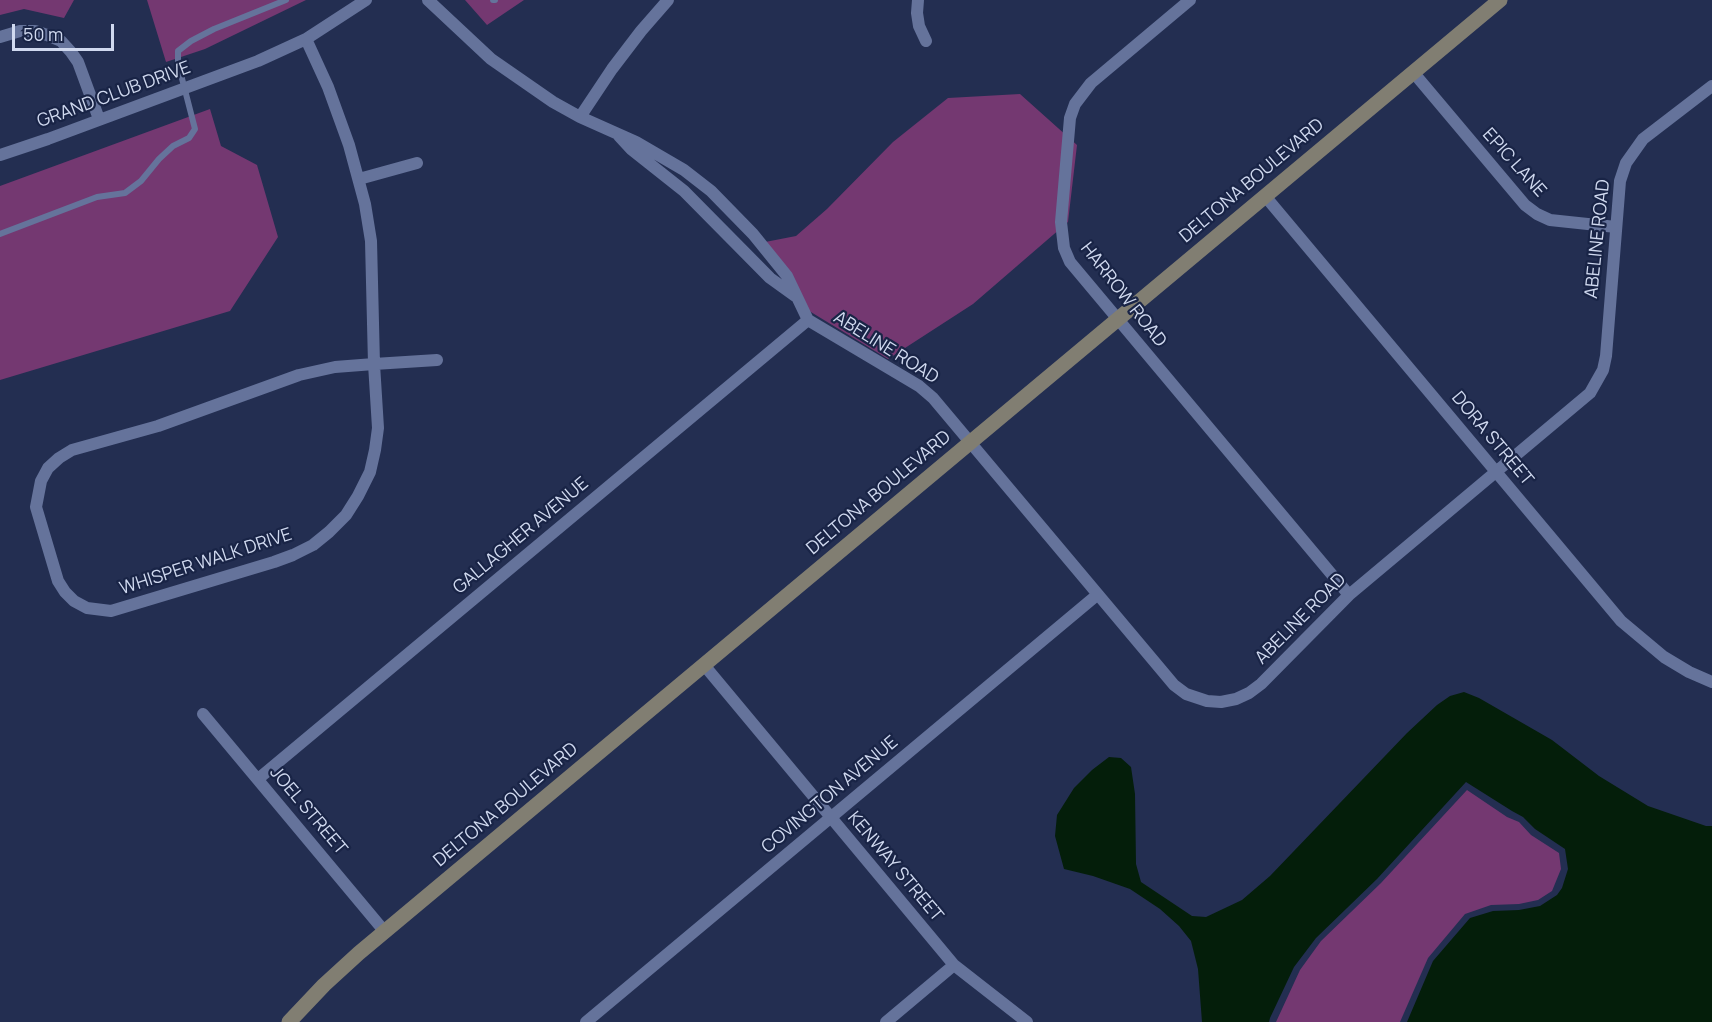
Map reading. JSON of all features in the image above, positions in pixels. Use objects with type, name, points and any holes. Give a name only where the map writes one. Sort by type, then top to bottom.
[{"type":"main road","name":"DELTONA BOULEVARD","points":[[289,1022],[324,985],[385,932],[1500,0]]},
{"type":"street","name":"GRAND CLUB DRIVE","points":[[0,155],[258,61],[306,39],[366,0]]},
{"type":"street","name":"ABELINE ROAD","points":[[428,0],[491,59],[553,102],[636,142],[684,170],[711,191],[753,234],[787,276],[808,320],[919,386],[933,398],[1174,685],[1196,699],[1221,702],[1236,699],[1261,684],[1349,595],[1590,393],[1603,370],[1606,356],[1620,181],[1626,164],[1633,150],[1643,139],[1712,86]]},
{"type":"street","points":[[580,117],[617,61],[668,0]]},
{"type":"street","points":[[918,0],[919,26],[926,40]]},
{"type":"street","name":"HARROW ROAD","points":[[1190,0],[1091,83],[1075,104],[1070,118],[1060,222],[1064,248],[1070,262],[1349,595]]},
{"type":"street","points":[[0,37],[35,31],[61,41],[78,62],[99,119]]},
{"type":"street","name":"WHISPER WALK DRIVE","points":[[306,39],[328,87],[359,179],[371,241],[378,428],[369,472],[346,515],[313,545],[293,555],[111,611],[87,608],[74,601],[65,592],[58,581],[36,507],[41,481],[48,468],[59,458],[72,450],[158,426],[299,375],[335,367],[374,364]]},
{"type":"street","name":"EPIC LANE","points":[[1413,72],[1525,205],[1550,220],[1616,226]]},
{"type":"street","name":"ABELINE ROAD","points":[[617,133],[631,149],[684,191],[770,278],[797,298]]},
{"type":"street","points":[[359,179],[417,163]]},
{"type":"street","name":"DORA STREET","points":[[1266,196],[1621,621],[1664,657],[1712,682]]},
{"type":"street","name":"GALLAGHER AVENUE","points":[[258,779],[808,320]]},
{"type":"street","points":[[374,364],[437,360]]},
{"type":"street","name":"COVINGTON AVENUE","points":[[586,1022],[1097,595]]},
{"type":"street","name":"KENWAY STREET","points":[[704,665],[954,965],[1027,1022]]},
{"type":"street","name":"JOEL STREET","points":[[203,714],[385,932]]},
{"type":"street","points":[[886,1022],[954,965]]},
{"type":"lane","points":[[0,234],[97,197],[125,193],[141,182],[159,159],[173,146],[189,138],[195,129],[178,63],[178,51],[214,29],[286,0]]},
{"type":"shaded area","points":[[0,0],[74,0],[64,18],[24,9],[0,15]]},
{"type":"shaded area","points":[[147,0],[306,0],[205,49],[166,62]]},
{"type":"shaded area","points":[[465,0],[524,0],[487,25]]},
{"type":"shaded area","points":[[1020,94],[1077,145],[1068,222],[973,304],[888,359],[801,306],[760,243],[796,236],[827,209],[893,142],[948,98]]},
{"type":"shaded area","points":[[210,109],[221,146],[257,165],[278,237],[230,311],[0,380],[0,186]]},
{"type":"shaded area","points":[[1464,692],[1479,698],[1552,740],[1599,776],[1648,806],[1712,826],[1712,1022],[1407,1022],[1433,961],[1470,918],[1493,911],[1540,906],[1557,895],[1562,888],[1568,869],[1565,849],[1535,829],[1523,817],[1466,782],[1377,879],[1316,938],[1294,967],[1269,1022],[1202,1022],[1198,969],[1191,941],[1179,926],[1160,909],[1130,889],[1064,869],[1055,836],[1057,815],[1074,788],[1092,770],[1109,757],[1121,758],[1131,767],[1135,794],[1136,864],[1141,882],[1192,916],[1206,917],[1242,900],[1270,876],[1407,733],[1437,705],[1450,696]]},
{"type":"shaded area","points":[[1467,790],[1507,817],[1519,822],[1531,835],[1559,853],[1561,869],[1552,891],[1538,900],[1519,904],[1491,905],[1465,914],[1428,958],[1400,1022],[1276,1022],[1300,970],[1321,941],[1381,883]]}]
